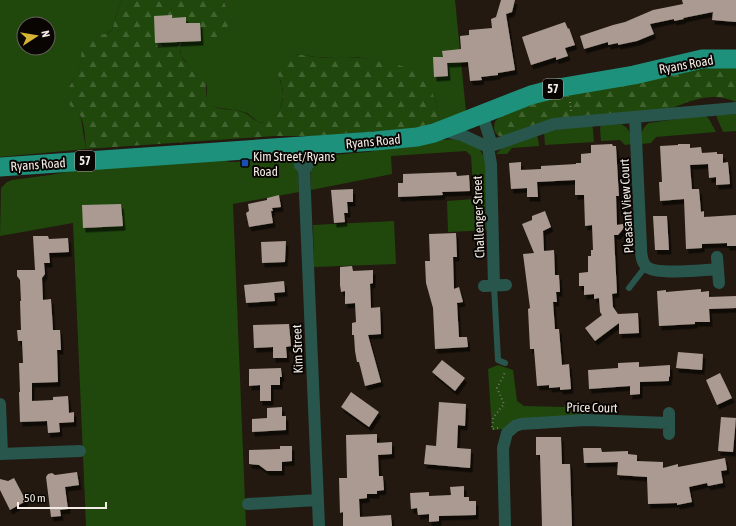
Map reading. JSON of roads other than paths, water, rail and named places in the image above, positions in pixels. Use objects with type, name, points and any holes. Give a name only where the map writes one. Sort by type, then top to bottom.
[{"type":"main road","name":"Ryans Road","points":[[0,167],[303,146],[428,135],[543,91],[634,75],[702,59],[736,59]]},
{"type":"street","points":[[442,130],[462,135],[488,148],[550,126],[572,122],[635,118],[736,108]]},
{"type":"street","name":"Challenger Street","points":[[478,116],[490,139],[488,148],[491,171],[495,286]]},
{"type":"street","name":"Pleasant View Court","points":[[635,118],[641,256],[646,266],[651,270],[661,272],[718,269]]},
{"type":"street","name":"Kim Street","points":[[303,146],[308,166],[304,170],[319,526]]},
{"type":"street","points":[[717,257],[719,282]]},
{"type":"street","points":[[0,404],[1,454],[80,451]]},
{"type":"street","name":"Price Court","points":[[505,526],[503,448],[505,437],[515,426],[528,422],[576,420],[669,423]]},
{"type":"street","points":[[248,504],[318,500]]},
{"type":"lane","points":[[629,288],[646,266]]},
{"type":"lane","name":"Challenger Street","points":[[495,286],[498,360]]},
{"type":"lane","points":[[491,364],[498,360],[504,363]]},
{"type":"place","name":"Kim Street/Ryans Road","points":[[245,163]]}]
